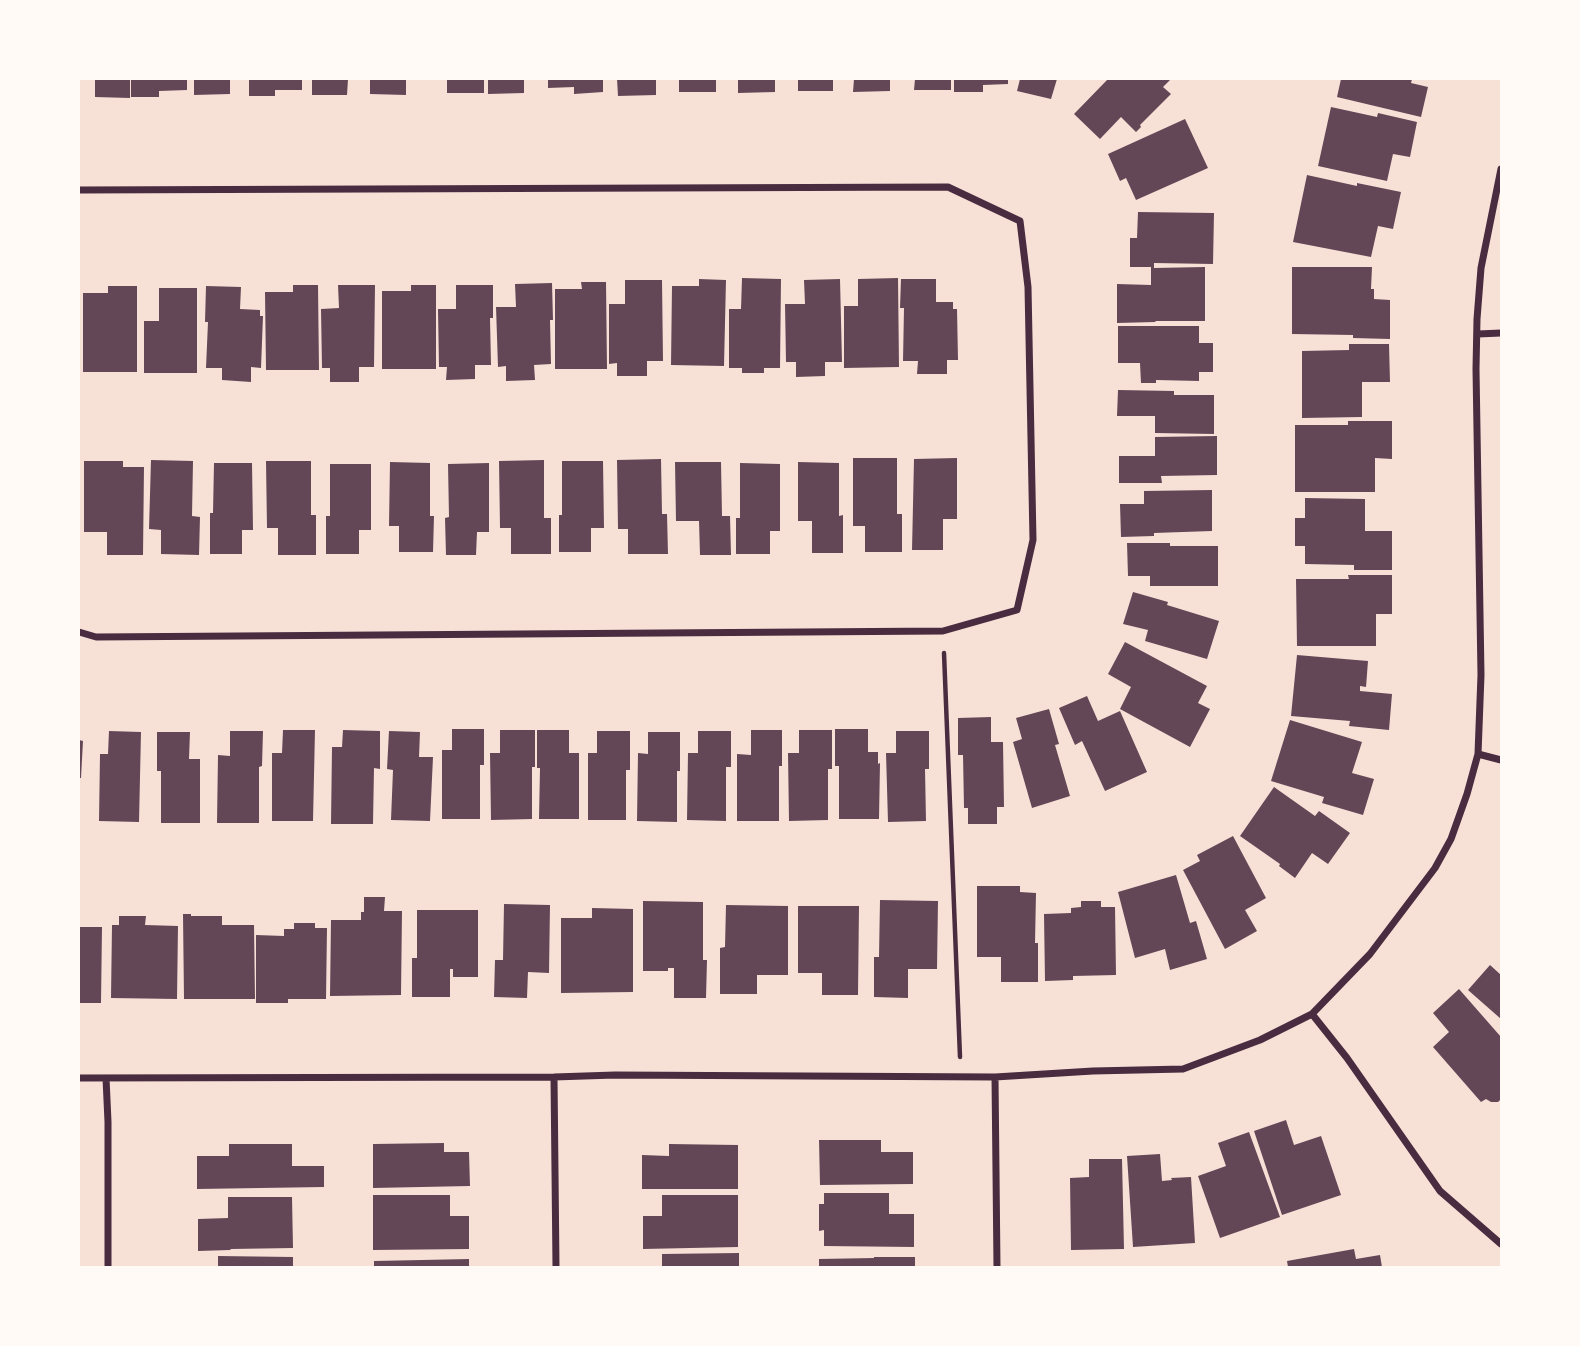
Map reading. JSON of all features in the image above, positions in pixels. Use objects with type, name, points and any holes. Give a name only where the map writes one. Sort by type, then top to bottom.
[{"type":"street","points":[[79,1078],[554,1077],[615,1074],[995,1077],[1183,1069],[1260,1040],[1312,1014],[1370,954],[1435,868],[1451,839],[1478,754],[1481,676],[1477,319],[1482,268],[1501,169]]},
{"type":"street","points":[[79,190],[947,187],[1020,221],[1028,287],[1033,540],[1017,610],[943,631],[96,637],[79,632]]},
{"type":"street","points":[[1478,334],[1501,333]]},
{"type":"street","points":[[1478,754],[1501,760]]},
{"type":"street","points":[[1312,1014],[1348,1058],[1440,1191],[1501,1244]]},
{"type":"street","points":[[554,1077],[556,1267]]},
{"type":"street","points":[[995,1077],[997,1267]]},
{"type":"street","points":[[106,1078],[108,1267]]},
{"type":"path","points":[[943,631],[960,1077]]},
{"type":"building","points":[[95,79],[130,79],[130,98],[95,97]]},
{"type":"building","points":[[131,79],[187,79],[187,90],[159,91],[159,97],[131,97]]},
{"type":"building","points":[[194,79],[230,79],[230,94],[194,95]]},
{"type":"building","points":[[249,79],[302,79],[302,90],[275,90],[275,96],[249,96]]},
{"type":"building","points":[[312,79],[348,79],[347,95],[312,95]]},
{"type":"building","points":[[370,79],[406,79],[406,95],[370,94]]},
{"type":"building","points":[[447,79],[484,79],[484,93],[447,93]]},
{"type":"building","points":[[488,79],[524,79],[524,93],[488,94]]},
{"type":"building","points":[[548,79],[603,79],[603,92],[574,94],[574,87],[548,88]]},
{"type":"building","points":[[617,79],[656,79],[656,95],[618,96]]},
{"type":"building","points":[[679,79],[716,79],[716,92],[679,92]]},
{"type":"building","points":[[738,79],[775,79],[775,92],[738,93]]},
{"type":"building","points":[[798,79],[833,79],[833,91],[798,91]]},
{"type":"building","points":[[854,79],[890,79],[890,91],[853,92]]},
{"type":"building","points":[[915,79],[951,79],[951,90],[914,90]]},
{"type":"building","points":[[954,79],[1008,79],[1008,84],[983,85],[983,92],[954,92]]},
{"type":"building","points":[[1020,79],[1057,79],[1051,99],[1017,91]]},
{"type":"building","points":[[1108,79],[1171,79],[1163,87],[1171,94],[1136,132],[1121,117],[1100,139],[1074,114]]},
{"type":"building","points":[[1341,79],[1412,79],[1411,83],[1428,87],[1421,117],[1337,97]]},
{"type":"building","points":[[1331,107],[1377,117],[1378,113],[1417,122],[1410,157],[1393,154],[1387,181],[1318,166]]},
{"type":"building","points":[[1185,119],[1208,168],[1136,200],[1126,178],[1120,181],[1108,154]]},
{"type":"building","points":[[1307,175],[1401,192],[1393,229],[1378,226],[1371,257],[1293,242]]},
{"type":"building","points":[[1138,212],[1214,213],[1213,264],[1154,263],[1154,268],[1205,267],[1205,321],[1117,323],[1117,284],[1151,285],[1151,267],[1130,267],[1130,238],[1137,238]]},
{"type":"building","points":[[1292,267],[1372,267],[1371,289],[1374,289],[1374,299],[1390,300],[1390,339],[1353,338],[1353,335],[1292,334]]},
{"type":"building","points":[[742,278],[781,279],[780,368],[764,368],[764,373],[742,373],[742,368],[729,368],[729,309],[741,309]]},
{"type":"building","points":[[898,278],[899,367],[844,368],[844,306],[858,306],[858,279]]},
{"type":"building","points":[[699,279],[726,280],[724,366],[671,365],[672,286],[699,286]]},
{"type":"building","points":[[840,279],[842,362],[825,362],[825,376],[796,377],[796,362],[786,362],[785,304],[805,304],[804,280]]},
{"type":"building","points":[[901,279],[936,279],[936,302],[953,302],[953,309],[957,309],[958,360],[947,360],[947,374],[917,374],[918,361],[903,361],[904,308],[900,308]]},
{"type":"building","points":[[625,280],[662,280],[663,361],[647,361],[647,376],[617,376],[617,363],[609,364],[609,304],[625,304]]},
{"type":"building","points":[[581,282],[606,282],[607,369],[555,369],[555,289],[582,289]]},
{"type":"building","points":[[552,283],[551,364],[534,365],[535,380],[506,381],[506,366],[498,367],[496,307],[516,307],[515,284]]},
{"type":"building","points":[[293,285],[318,285],[319,370],[266,370],[265,292],[293,292]]},
{"type":"building","points":[[338,285],[375,285],[374,367],[359,367],[359,382],[330,382],[330,368],[322,368],[321,309],[339,308]]},
{"type":"building","points":[[411,285],[436,285],[436,369],[382,369],[382,291],[411,291]]},
{"type":"building","points":[[456,285],[493,285],[493,318],[490,318],[491,365],[475,365],[475,379],[446,380],[447,367],[439,367],[438,309],[456,309]]},
{"type":"building","points":[[108,286],[137,286],[137,372],[83,372],[83,293],[108,293]]},
{"type":"building","points":[[206,286],[241,287],[240,309],[260,310],[260,316],[263,316],[261,368],[251,367],[251,382],[222,380],[222,368],[206,368]]},
{"type":"building","points":[[159,288],[197,288],[197,373],[144,373],[144,321],[159,321]]},
{"type":"building","points":[[1118,326],[1199,326],[1199,343],[1213,343],[1213,372],[1199,372],[1199,381],[1156,380],[1156,383],[1141,383],[1140,363],[1118,363]]},
{"type":"building","points":[[1349,344],[1389,344],[1390,382],[1362,382],[1362,417],[1302,418],[1302,351],[1349,350]]},
{"type":"building","points":[[1118,390],[1214,395],[1214,434],[1155,433],[1155,416],[1117,416]]},
{"type":"building","points":[[1348,421],[1392,421],[1392,459],[1375,458],[1375,492],[1295,492],[1295,425],[1348,425]]},
{"type":"building","points":[[1217,436],[1217,475],[1161,476],[1162,483],[1119,483],[1119,456],[1155,456],[1155,437]]},
{"type":"building","points":[[853,458],[897,458],[897,514],[902,514],[902,552],[865,552],[865,526],[853,526]]},
{"type":"building","points":[[957,458],[957,519],[943,519],[943,550],[912,550],[914,459]]},
{"type":"building","points":[[661,459],[662,514],[667,514],[668,554],[628,554],[628,529],[618,529],[617,460]]},
{"type":"building","points":[[151,460],[193,461],[192,516],[200,517],[199,555],[161,554],[161,530],[149,529]]},
{"type":"building","points":[[544,460],[544,518],[551,518],[551,554],[511,554],[511,528],[500,528],[499,461]]},
{"type":"building","points":[[84,461],[123,461],[123,467],[144,467],[143,555],[107,555],[107,532],[84,532]]},
{"type":"building","points":[[266,461],[311,461],[311,515],[316,515],[316,555],[278,555],[278,528],[267,528]]},
{"type":"building","points":[[562,461],[603,461],[604,528],[591,528],[591,552],[559,552]]},
{"type":"building","points":[[390,462],[430,463],[430,516],[434,516],[433,552],[399,552],[399,526],[389,526]]},
{"type":"building","points":[[675,462],[721,462],[722,516],[730,516],[731,555],[700,555],[699,521],[676,521]]},
{"type":"building","points":[[798,462],[839,463],[839,516],[843,515],[843,553],[812,553],[812,521],[798,521]]},
{"type":"building","points":[[214,463],[252,463],[253,530],[242,530],[242,554],[210,554]]},
{"type":"building","points":[[489,463],[489,532],[477,532],[476,555],[446,555],[445,518],[449,517],[448,464]]},
{"type":"building","points":[[740,463],[780,464],[780,531],[770,531],[770,554],[736,554],[736,518],[740,518]]},
{"type":"building","points":[[330,464],[371,464],[371,530],[359,530],[359,554],[326,554],[326,516],[330,516]]},
{"type":"building","points":[[1212,490],[1212,531],[1121,537],[1120,504],[1144,504],[1144,491]]},
{"type":"building","points":[[1305,498],[1365,499],[1365,531],[1392,531],[1392,570],[1354,570],[1354,565],[1305,564],[1305,546],[1295,546],[1295,518],[1305,518]]},
{"type":"building","points":[[1127,543],[1218,546],[1218,586],[1150,586],[1150,576],[1128,576]]},
{"type":"building","points":[[1348,575],[1392,575],[1392,614],[1376,614],[1376,646],[1297,646],[1296,579],[1349,579]]},
{"type":"building","points":[[1133,592],[1219,621],[1207,659],[1145,641],[1148,630],[1123,624]]},
{"type":"building","points":[[1125,642],[1207,686],[1198,703],[1210,709],[1190,747],[1120,709],[1131,687],[1108,674]]},
{"type":"building","points":[[1297,655],[1368,661],[1366,687],[1360,686],[1360,691],[1392,694],[1389,730],[1349,726],[1350,721],[1291,716]]},
{"type":"building","points":[[1087,696],[1098,721],[1120,711],[1147,772],[1105,791],[1082,741],[1075,745],[1059,708]]},
{"type":"building","points":[[1049,709],[1059,744],[1055,745],[1070,796],[1032,808],[1013,742],[1022,739],[1016,718]]},
{"type":"building","points":[[991,717],[991,742],[1003,742],[1004,807],[997,807],[997,824],[968,824],[968,808],[964,808],[963,755],[958,755],[958,718]]},
{"type":"building","points":[[1290,720],[1362,742],[1352,773],[1374,779],[1363,815],[1322,803],[1324,797],[1271,781]]},
{"type":"building","points":[[452,729],[484,729],[484,765],[480,765],[480,819],[442,819],[442,750],[452,750]]},
{"type":"building","points":[[835,729],[868,729],[868,752],[878,752],[878,764],[880,763],[879,819],[839,819],[839,766],[835,766]]},
{"type":"building","points":[[283,730],[315,730],[313,821],[272,821],[272,753],[282,753]]},
{"type":"building","points":[[343,730],[380,731],[380,769],[374,768],[373,824],[331,824],[332,747],[342,747]]},
{"type":"building","points":[[500,730],[535,730],[532,819],[491,820],[490,753],[500,753]]},
{"type":"building","points":[[537,730],[569,730],[569,753],[579,753],[579,819],[539,819],[540,768],[537,768]]},
{"type":"building","points":[[751,730],[782,730],[779,821],[737,821],[737,754],[751,755]]},
{"type":"building","points":[[799,730],[832,730],[832,769],[828,769],[828,820],[789,821],[788,753],[799,753]]},
{"type":"building","points":[[109,731],[141,732],[139,822],[99,821],[100,754],[108,754]]},
{"type":"building","points":[[230,731],[263,731],[262,766],[259,767],[259,823],[217,823],[218,755],[230,756]]},
{"type":"building","points":[[389,731],[420,732],[419,757],[433,757],[430,821],[391,820],[393,770],[387,769]]},
{"type":"building","points":[[597,731],[630,731],[630,770],[626,770],[626,820],[588,820],[588,753],[597,753]]},
{"type":"building","points":[[698,731],[731,731],[731,767],[726,767],[726,821],[687,820],[688,753],[698,753]]},
{"type":"building","points":[[896,731],[929,731],[929,769],[925,769],[926,821],[888,822],[886,753],[896,753]]},
{"type":"building","points":[[157,732],[190,732],[189,759],[200,759],[200,823],[161,823],[161,771],[157,771]]},
{"type":"building","points":[[648,732],[680,732],[677,822],[637,821],[638,753],[648,754]]},
{"type":"building","points":[[79,740],[83,741],[81,778],[79,778]]},
{"type":"building","points":[[1274,787],[1315,816],[1319,811],[1350,833],[1328,864],[1312,853],[1295,878],[1240,836]]},
{"type":"building","points":[[1233,836],[1266,898],[1245,910],[1257,931],[1225,949],[1183,870],[1200,861],[1197,855]]},
{"type":"building","points":[[1176,875],[1190,923],[1196,921],[1207,959],[1170,970],[1165,949],[1135,958],[1118,892]]},
{"type":"building","points":[[977,886],[1020,886],[1020,892],[1036,893],[1035,943],[1038,943],[1038,982],[1001,982],[1001,957],[977,957]]},
{"type":"building","points":[[364,897],[385,897],[384,911],[402,911],[401,995],[330,996],[331,920],[361,920]]},
{"type":"building","points":[[880,900],[938,901],[937,969],[908,969],[908,998],[874,997],[874,957],[879,957]]},
{"type":"building","points":[[643,901],[703,902],[703,960],[707,960],[706,998],[674,998],[674,968],[668,968],[668,971],[643,971]]},
{"type":"building","points":[[1081,901],[1101,901],[1101,907],[1115,907],[1116,975],[1073,976],[1073,980],[1045,981],[1044,914],[1071,913],[1071,908],[1081,907]]},
{"type":"building","points":[[504,904],[550,905],[549,973],[528,972],[527,998],[494,997],[495,960],[503,960]]},
{"type":"building","points":[[726,905],[788,906],[788,975],[757,975],[757,994],[720,994],[720,948],[725,947]]},
{"type":"building","points":[[798,906],[859,906],[858,995],[822,995],[822,973],[798,973]]},
{"type":"building","points":[[592,908],[633,909],[633,992],[561,993],[561,918],[592,918]]},
{"type":"building","points":[[417,910],[478,910],[478,977],[453,977],[453,969],[450,969],[450,997],[412,997],[412,958],[417,958]]},
{"type":"building","points":[[183,914],[222,916],[222,925],[254,925],[255,999],[184,999]]},
{"type":"building","points":[[119,916],[146,916],[145,925],[178,926],[177,999],[111,998],[112,925],[119,925]]},
{"type":"building","points":[[294,923],[315,923],[315,928],[327,928],[326,999],[288,999],[288,1003],[256,1003],[256,935],[284,936],[284,929],[294,929]]},
{"type":"building","points":[[79,927],[102,927],[101,1003],[79,1003]]},
{"type":"building","points":[[1490,965],[1501,975],[1501,1019],[1468,990]]},
{"type":"building","points":[[1459,989],[1501,1037],[1501,1099],[1498,1102],[1486,1099],[1481,1102],[1433,1047],[1449,1032],[1433,1013]]},
{"type":"building","points":[[1286,1120],[1294,1145],[1321,1136],[1341,1195],[1282,1215],[1254,1131]]},
{"type":"building","points":[[1249,1132],[1280,1217],[1220,1238],[1198,1176],[1226,1166],[1218,1143]]},
{"type":"building","points":[[819,1140],[881,1140],[881,1152],[913,1152],[913,1184],[820,1185]]},
{"type":"building","points":[[444,1143],[444,1152],[469,1152],[470,1186],[373,1188],[373,1144]]},
{"type":"building","points":[[229,1144],[292,1144],[292,1166],[324,1166],[324,1187],[197,1189],[197,1156],[229,1156]]},
{"type":"building","points":[[669,1144],[738,1145],[738,1189],[642,1189],[642,1155],[669,1156]]},
{"type":"building","points":[[1160,1154],[1162,1181],[1191,1177],[1195,1243],[1133,1247],[1127,1156]]},
{"type":"building","points":[[1089,1159],[1122,1159],[1124,1249],[1071,1250],[1070,1178],[1089,1177]]},
{"type":"building","points":[[824,1193],[889,1193],[889,1214],[914,1214],[914,1247],[824,1246],[824,1230],[819,1231],[819,1204],[824,1204]]},
{"type":"building","points":[[373,1195],[450,1195],[450,1216],[469,1216],[469,1249],[373,1250]]},
{"type":"building","points":[[662,1195],[738,1195],[738,1247],[643,1249],[643,1216],[662,1216]]},
{"type":"building","points":[[228,1197],[292,1197],[293,1248],[198,1251],[198,1219],[228,1218]]},
{"type":"building","points":[[1354,1249],[1356,1259],[1380,1255],[1382,1267],[1288,1267],[1287,1261]]},
{"type":"building","points":[[739,1253],[739,1267],[662,1267],[662,1254]]},
{"type":"building","points":[[218,1256],[293,1257],[293,1267],[218,1267]]},
{"type":"building","points":[[915,1257],[915,1267],[819,1267],[819,1259]]},
{"type":"building","points":[[469,1259],[469,1267],[374,1267],[374,1261]]}]
